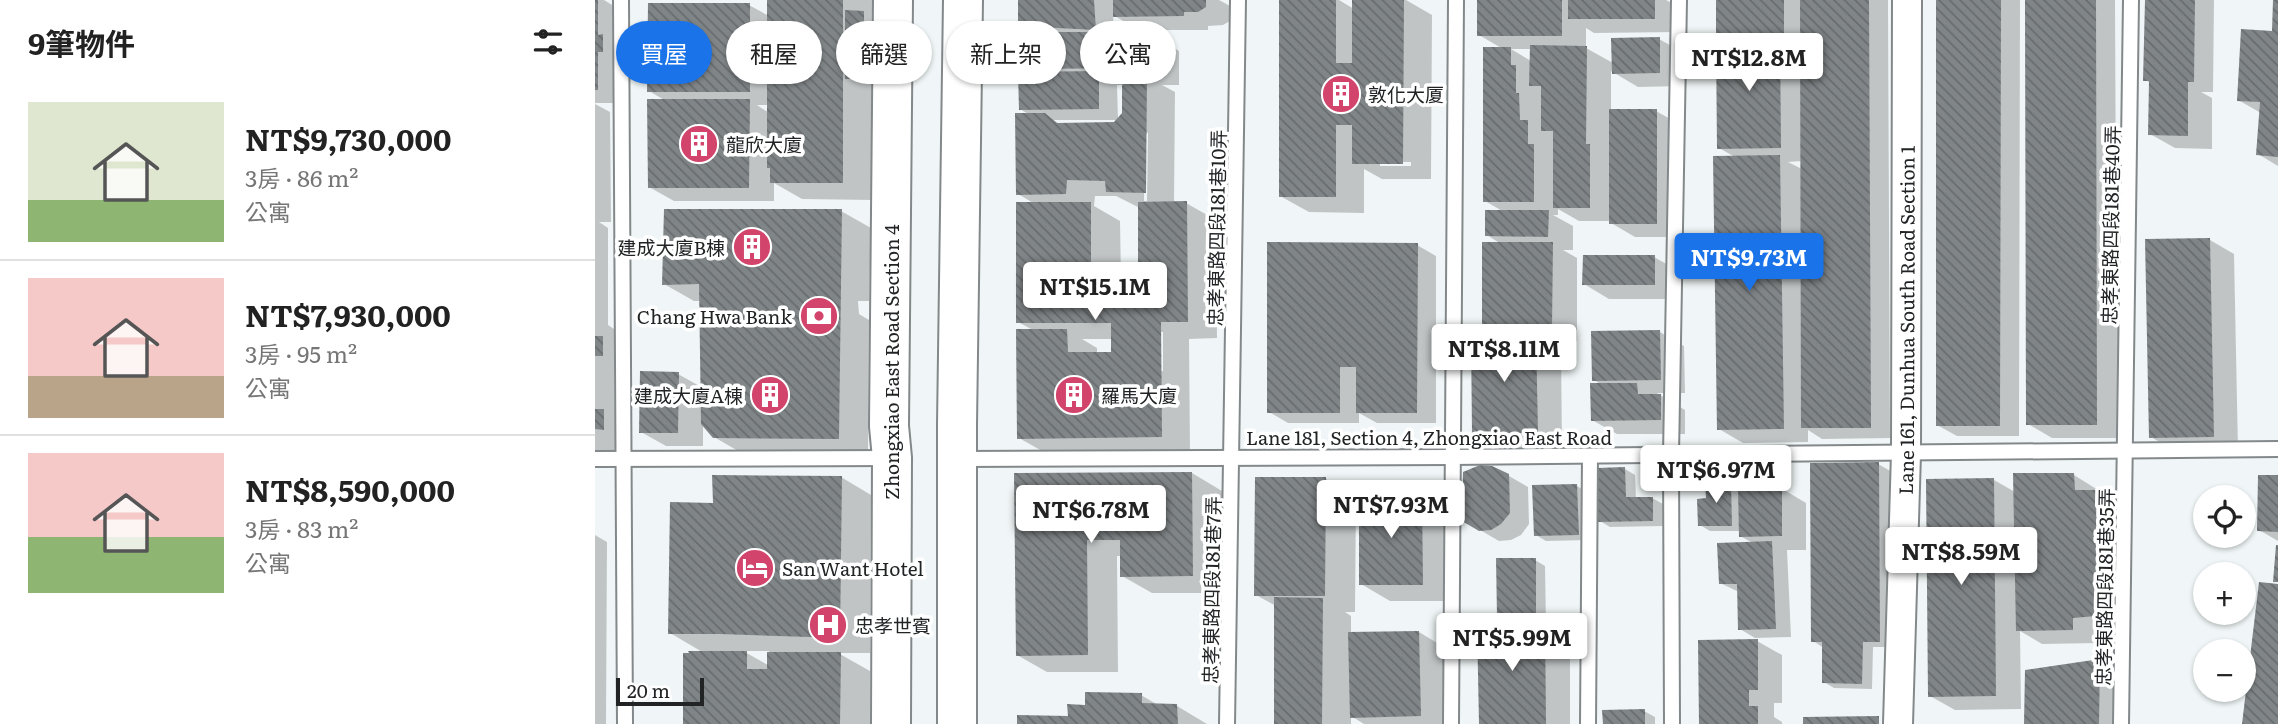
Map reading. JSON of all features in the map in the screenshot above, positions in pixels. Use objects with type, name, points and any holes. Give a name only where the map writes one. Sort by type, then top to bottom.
[{"type":"main road","name":"Zhongxiao East Road Section 4","points":[[891,724],[892,458],[889,426],[893,0]]},
{"type":"main road","points":[[957,724],[963,0]]},
{"type":"street","name":"Lane 161, Dunhua South Road Section 1","points":[[1898,724],[1906,453],[1906,0]]},
{"type":"lane","points":[[621,0],[625,724]]},
{"type":"lane","name":"忠孝東路四段181巷10弄","points":[[1232,457],[1238,0]]},
{"type":"lane","points":[[1451,724],[1456,0]]},
{"type":"lane","points":[[1672,724],[1671,455],[1679,0]]},
{"type":"lane","name":"忠孝東路四段181巷40弄","points":[[2126,450],[2131,0]]},
{"type":"lane","name":"Lane 181, Section 4, Zhongxiao East Road","points":[[958,459],[2278,449]]},
{"type":"lane","name":"忠孝東路四段181巷35弄","points":[[2121,724],[2126,450]]},
{"type":"lane","points":[[1588,724],[1590,456]]},
{"type":"lane","name":"忠孝東路四段181巷7弄","points":[[1227,724],[1232,457]]},
{"type":"lane","points":[[595,459],[892,458]]},
{"type":"building","points":[[595,0],[598,0],[598,35],[603,34],[603,52],[598,52],[598,90],[595,90]]},
{"type":"building","points":[[767,0],[843,0],[843,21],[836,21],[836,84],[843,84],[843,183],[770,183],[770,168],[767,168],[767,84],[822,84],[822,21],[767,21]]},
{"type":"building","points":[[1018,0],[1094,0],[1095,21],[1080,21],[1080,29],[1066,28],[1066,21],[1018,21]]},
{"type":"building","points":[[1113,0],[1206,0],[1206,7],[1198,12],[1184,12],[1184,16],[1113,17]]},
{"type":"building","name":"敦化大厦","points":[[1279,0],[1336,0],[1336,63],[1352,63],[1352,0],[1404,0],[1403,164],[1352,164],[1352,125],[1336,125],[1336,197],[1279,197]]},
{"type":"building","points":[[1477,0],[1562,0],[1562,36],[1477,36]]},
{"type":"building","points":[[1568,0],[1655,0],[1655,19],[1568,19]]},
{"type":"building","points":[[1716,0],[1784,0],[1784,34],[1716,35]]},
{"type":"building","points":[[1800,0],[1869,0],[1871,428],[1801,428]]},
{"type":"building","points":[[1936,0],[2001,0],[2000,426],[1936,426]]},
{"type":"building","points":[[2025,0],[2096,0],[2097,425],[2026,425]]},
{"type":"building","points":[[2145,0],[2195,0],[2194,82],[2188,82],[2188,136],[2148,135],[2149,81],[2143,81]]},
{"type":"building","points":[[2273,0],[2278,0],[2278,157],[2256,155],[2260,102],[2237,101],[2241,29],[2272,31]]},
{"type":"building","points":[[648,3],[750,3],[750,21],[726,21],[726,84],[750,84],[750,92],[647,92],[647,84],[712,84],[712,21],[648,21]]},
{"type":"building","points":[[845,10],[864,11],[864,21],[845,21]]},
{"type":"building","points":[[1066,32],[1080,32],[1080,69],[1066,69]]},
{"type":"building","points":[[1660,37],[1660,73],[1612,74],[1611,38]]},
{"type":"building","points":[[1780,38],[1781,148],[1717,149],[1716,39]]},
{"type":"building","points":[[1530,45],[1587,46],[1586,144],[1590,144],[1590,208],[1553,208],[1553,131],[1541,131],[1541,86],[1529,86]]},
{"type":"building","points":[[1483,47],[1511,47],[1511,65],[1516,65],[1520,120],[1528,120],[1528,144],[1534,144],[1534,202],[1483,202]]},
{"type":"building","points":[[1066,71],[1080,71],[1080,84],[1099,84],[1099,109],[1019,110],[1018,84],[1066,84]]},
{"type":"building","points":[[1147,84],[1146,193],[1106,192],[1105,181],[1067,180],[1066,194],[1016,195],[1015,113],[1045,113],[1057,123],[1114,122],[1122,113],[1122,86]]},
{"type":"building","name":"龍欣大廈","points":[[647,99],[750,99],[749,188],[648,188]]},
{"type":"building","points":[[1609,109],[1657,109],[1657,224],[1609,224]]},
{"type":"building","points":[[1780,155],[1784,429],[1717,430],[1713,156]]},
{"type":"building","points":[[1187,201],[1188,322],[1161,322],[1162,437],[1017,439],[1016,329],[1067,329],[1068,352],[1111,352],[1111,323],[1016,323],[1016,202],[1091,202],[1091,276],[1138,276],[1138,202]]},
{"type":"building","points":[[664,209],[842,209],[839,439],[713,438],[701,424],[699,284],[662,285]]},
{"type":"building","points":[[1485,210],[1549,210],[1548,237],[1485,236]]},
{"type":"building","points":[[2210,238],[2214,437],[2149,438],[2145,239]]},
{"type":"building","points":[[1267,242],[1418,243],[1417,413],[1356,413],[1356,367],[1340,367],[1340,413],[1267,413]]},
{"type":"building","points":[[1482,242],[1553,242],[1552,328],[1482,328]]},
{"type":"building","points":[[1583,255],[1655,255],[1655,285],[1582,285]]},
{"type":"building","points":[[1660,330],[1661,380],[1592,381],[1591,331]]},
{"type":"building","points":[[1536,334],[1538,433],[1472,433],[1471,335]]},
{"type":"building","points":[[595,336],[603,336],[603,356],[595,356]]},
{"type":"building","points":[[640,371],[679,372],[678,433],[639,433]]},
{"type":"building","points":[[1590,383],[1637,383],[1638,394],[1661,394],[1661,420],[1591,421]]},
{"type":"building","points":[[595,409],[604,409],[604,430],[595,429]]},
{"type":"building","points":[[1879,462],[1880,642],[1863,642],[1862,684],[1822,683],[1822,642],[1811,642],[1810,463]]},
{"type":"building","points":[[1480,465],[1492,466],[1509,474],[1510,513],[1501,524],[1491,530],[1479,531],[1462,521],[1463,472]]},
{"type":"building","points":[[1625,467],[1626,497],[1653,497],[1653,521],[1598,522],[1597,468]]},
{"type":"building","points":[[1192,472],[1193,576],[1120,577],[1120,540],[1087,540],[1088,655],[1016,656],[1014,473]]},
{"type":"building","points":[[2013,473],[2074,473],[2075,490],[2096,490],[2096,616],[2073,618],[2073,630],[2016,631]]},
{"type":"building","name":"San Want Hotel","points":[[712,475],[842,476],[840,638],[668,634],[670,502],[713,503]]},
{"type":"building","points":[[2258,475],[2278,475],[2278,532],[2257,531]]},
{"type":"building","points":[[1255,477],[1326,477],[1325,596],[1254,596]]},
{"type":"building","points":[[1994,478],[1996,696],[1928,697],[1926,479]]},
{"type":"building","points":[[1705,482],[1731,482],[1732,526],[1698,526],[1697,499],[1706,498]]},
{"type":"building","points":[[1577,484],[1579,535],[1534,536],[1532,485]]},
{"type":"building","points":[[1782,486],[1782,536],[1739,537],[1738,487]]},
{"type":"building","points":[[1359,495],[1422,495],[1423,585],[1359,585]]},
{"type":"building","points":[[1772,541],[1776,629],[1738,630],[1737,584],[1719,584],[1717,543]]},
{"type":"building","points":[[2276,545],[2278,582],[2273,582]]},
{"type":"building","points":[[1496,558],[1536,558],[1536,618],[1497,617]]},
{"type":"building","points":[[2259,582],[2278,584],[2278,724],[2242,724],[2245,702],[2256,702],[2256,639],[2252,639],[2256,625]]},
{"type":"building","points":[[1274,597],[1323,598],[1322,724],[1274,724]]},
{"type":"building","points":[[1545,622],[1546,724],[1479,724],[1477,624]]},
{"type":"building","points":[[1419,631],[1421,716],[1350,718],[1348,632]]},
{"type":"building","points":[[1758,639],[1758,690],[1749,690],[1749,706],[1758,706],[1758,724],[1699,724],[1698,640]]},
{"type":"building","points":[[688,651],[747,651],[747,669],[767,669],[767,652],[841,652],[840,724],[683,724],[683,653],[689,653]]},
{"type":"building","points":[[2100,659],[2099,724],[2024,724],[2025,670]]},
{"type":"building","points":[[1085,692],[1142,693],[1142,703],[1177,704],[1178,724],[1017,724],[1017,715],[1068,716],[1067,704],[1085,705]]},
{"type":"building","points":[[1645,709],[1645,724],[1603,724],[1602,710]]},
{"type":"building","points":[[1879,716],[1879,724],[1803,724],[1803,717]]},
{"type":"place","name":"敦化大厦","points":[[1341,94]]},
{"type":"place","name":"龍欣大廈","points":[[699,144]]},
{"type":"place","name":"建成大廈B棟","points":[[752,247]]},
{"type":"place","name":"Chang Hwa Bank","points":[[819,316]]},
{"type":"place","name":"建成大廈A棟","points":[[770,395]]},
{"type":"place","name":"羅馬大廈","points":[[1074,395]]},
{"type":"place","name":"San Want Hotel","points":[[755,568]]},
{"type":"place","name":"忠孝世賓","points":[[828,625]]}]
